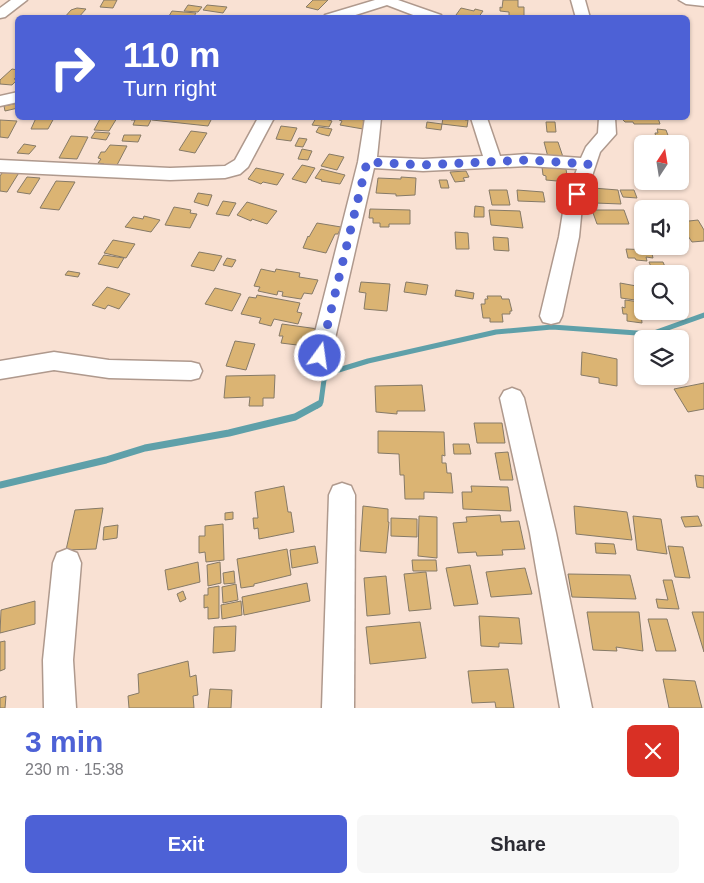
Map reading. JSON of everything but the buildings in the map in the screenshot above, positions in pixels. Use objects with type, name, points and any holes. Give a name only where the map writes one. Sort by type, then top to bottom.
[{"type":"street","points":[[0,14],[20,0]]},
{"type":"street","points":[[578,0],[582,15]]},
{"type":"street","points":[[686,0],[704,2]]},
{"type":"street","points":[[344,15],[391,5],[426,15]]},
{"type":"street","points":[[0,102],[15,98]]},
{"type":"street","points":[[0,166],[170,174],[225,172],[234,170],[242,163],[265,120]]},
{"type":"street","points":[[320,356],[367,162],[374,120]]},
{"type":"street","points":[[480,120],[493,161]]},
{"type":"street","points":[[551,316],[569,236],[573,206],[592,151],[607,134],[607,120]]},
{"type":"street","points":[[367,162],[423,165],[527,160],[588,164]]},
{"type":"street","points":[[0,370],[54,361],[109,369],[191,371]]},
{"type":"street","points":[[512,398],[543,533],[576,708]]},
{"type":"street","points":[[338,708],[342,495]]},
{"type":"street","points":[[60,708],[58,660],[67,564]]},
{"type":"waterway","points":[[319,404],[321,402],[324,380],[332,372],[368,361],[496,332],[552,327],[651,334],[704,315]]},
{"type":"waterway","points":[[0,485],[106,460],[145,448],[229,433],[295,417],[319,404]]},
{"type":"route","points":[[320,356],[367,162],[423,165],[527,160],[588,164],[577,194]]}]
